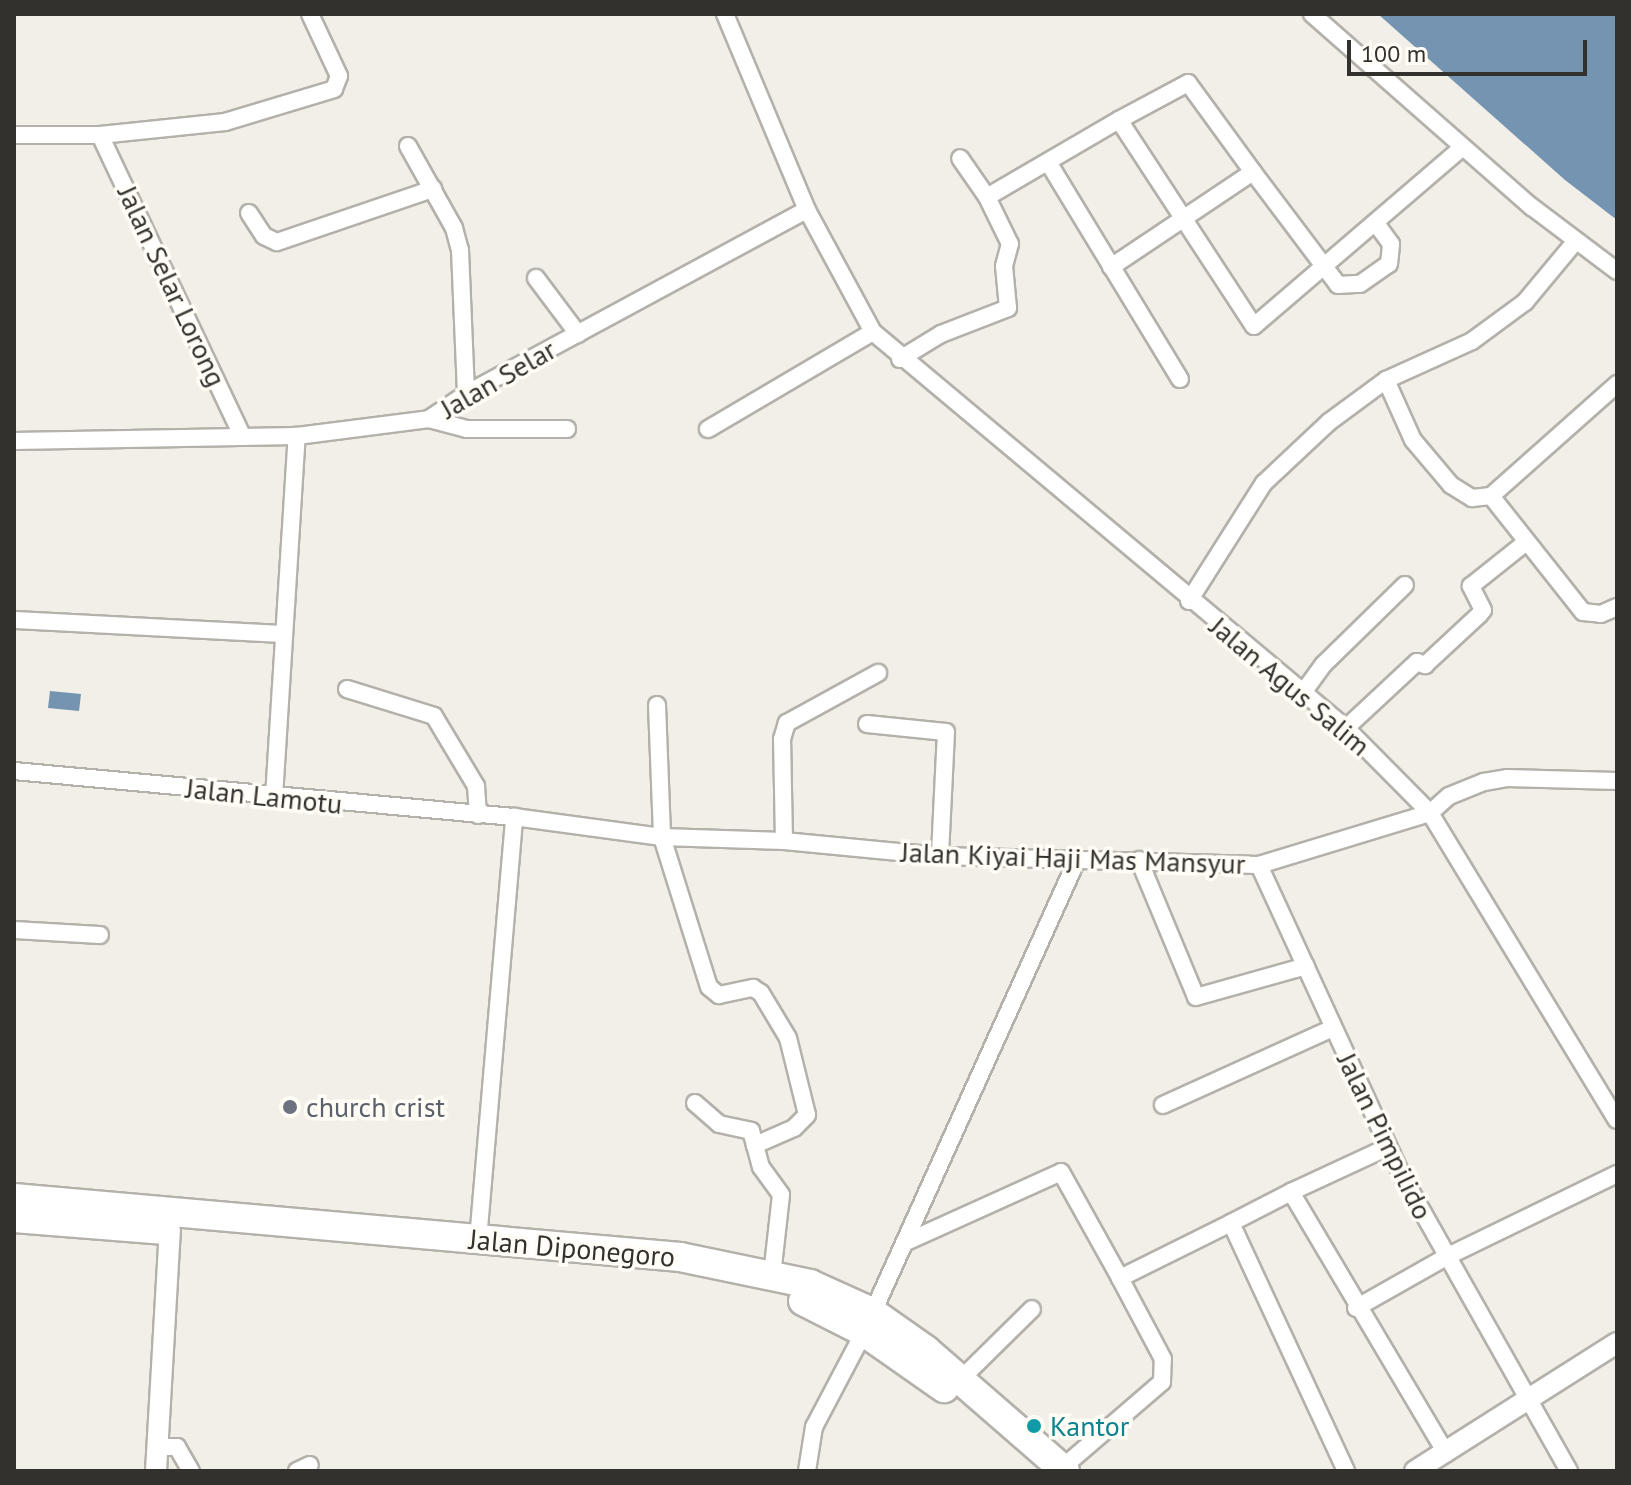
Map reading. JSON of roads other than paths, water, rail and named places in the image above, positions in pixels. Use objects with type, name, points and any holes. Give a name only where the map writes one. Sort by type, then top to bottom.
[{"type":"highway","name":"Jalan Diponegoro","points":[[14,1198],[680,1257],[810,1284],[962,1378],[1055,1470]]},
{"type":"highway","name":"Jalan Diponegoro","points":[[14,1218],[480,1254],[733,1282],[868,1322],[933,1379],[1055,1470]]},
{"type":"street","points":[[14,135],[100,135],[225,122],[334,89],[339,76],[310,14]]},
{"type":"street","name":"Jalan Agus Salim","points":[[725,14],[807,210],[873,332],[900,359],[1189,601],[1346,728],[1430,813],[1617,1120]]},
{"type":"street","points":[[1312,14],[1575,242],[1617,271]]},
{"type":"street","points":[[987,197],[1188,83],[1323,270],[1338,285],[1347,286],[1381,272],[1392,250],[1376,223]]},
{"type":"street","points":[[1119,120],[1250,326],[1261,323],[1463,147]]},
{"type":"street","name":"Jalan Selar Lorong","points":[[100,135],[243,437]]},
{"type":"street","points":[[408,146],[454,228],[465,270],[466,394]]},
{"type":"street","points":[[900,359],[941,334],[1008,308],[1004,266],[1011,250],[987,197],[960,158]]},
{"type":"street","points":[[1048,162],[1180,379]]},
{"type":"street","points":[[1111,267],[1253,172]]},
{"type":"street","points":[[249,213],[264,236],[277,242],[433,189]]},
{"type":"street","name":"Jalan Selar","points":[[14,441],[297,436],[429,419],[466,394],[807,210]]},
{"type":"street","points":[[1189,601],[1264,483],[1329,422],[1386,380],[1472,341],[1525,302],[1575,242]]},
{"type":"street","points":[[536,278],[578,334]]},
{"type":"street","points":[[708,429],[873,332]]},
{"type":"street","points":[[1386,380],[1413,440],[1451,485],[1472,498],[1491,496],[1617,384]]},
{"type":"street","points":[[429,419],[467,429],[567,429]]},
{"type":"street","points":[[274,797],[297,436]]},
{"type":"street","points":[[1491,496],[1525,543],[1583,612],[1601,614],[1617,607]]},
{"type":"street","points":[[1346,728],[1417,662],[1425,665],[1479,615],[1483,610],[1471,586],[1525,543]]},
{"type":"street","points":[[1302,694],[1324,664],[1405,585]]},
{"type":"street","points":[[14,620],[284,634]]},
{"type":"street","points":[[784,841],[782,739],[787,723],[878,673]]},
{"type":"street","points":[[347,689],[434,716],[476,786],[478,815]]},
{"type":"street","points":[[657,705],[662,837],[709,987],[719,995],[757,989],[795,1057],[807,1115],[794,1128],[755,1145]]},
{"type":"street","points":[[867,724],[946,732],[940,856]]},
{"type":"street","name":"Jalan Lamotu","points":[[14,771],[514,817]]},
{"type":"street","name":"Jalan Kiyai Haji Mas Mansyur","points":[[514,817],[662,837],[784,841],[940,856],[1259,865],[1430,813],[1465,788],[1507,778],[1617,781]]},
{"type":"street","points":[[478,1240],[514,817]]},
{"type":"street","points":[[1139,860],[1196,997],[1306,966]]},
{"type":"street","points":[[807,1471],[814,1427],[868,1322],[1076,862]]},
{"type":"street","name":"Jalan Pimpilido","points":[[1259,865],[1388,1147],[1446,1257],[1569,1471]]},
{"type":"street","points":[[14,930],[100,935]]},
{"type":"street","points":[[1163,1105],[1333,1028]]},
{"type":"street","points":[[695,1103],[719,1124],[751,1131],[761,1167],[781,1195],[772,1275]]},
{"type":"street","points":[[1120,1278],[1388,1147]]},
{"type":"street","points":[[904,1243],[1061,1172],[1163,1359],[1162,1382],[1055,1470]]},
{"type":"street","points":[[1356,1308],[1446,1257],[1617,1174]]},
{"type":"street","points":[[1291,1192],[1356,1308],[1446,1453]]},
{"type":"street","points":[[1231,1223],[1346,1471]]},
{"type":"street","points":[[156,1471],[170,1230]]},
{"type":"street","points":[[962,1378],[1032,1309]]},
{"type":"street","points":[[1415,1471],[1617,1343]]},
{"type":"street","points":[[158,1447],[177,1447],[191,1471]]},
{"type":"water","points":[[1378,14],[1617,14],[1617,220],[1565,180]]},
{"type":"water","points":[[50,691],[81,694],[79,711],[48,708]]},
{"type":"place","name":"church crist","points":[[290,1107]]},
{"type":"place","name":"Kantor","points":[[1034,1426]]}]
